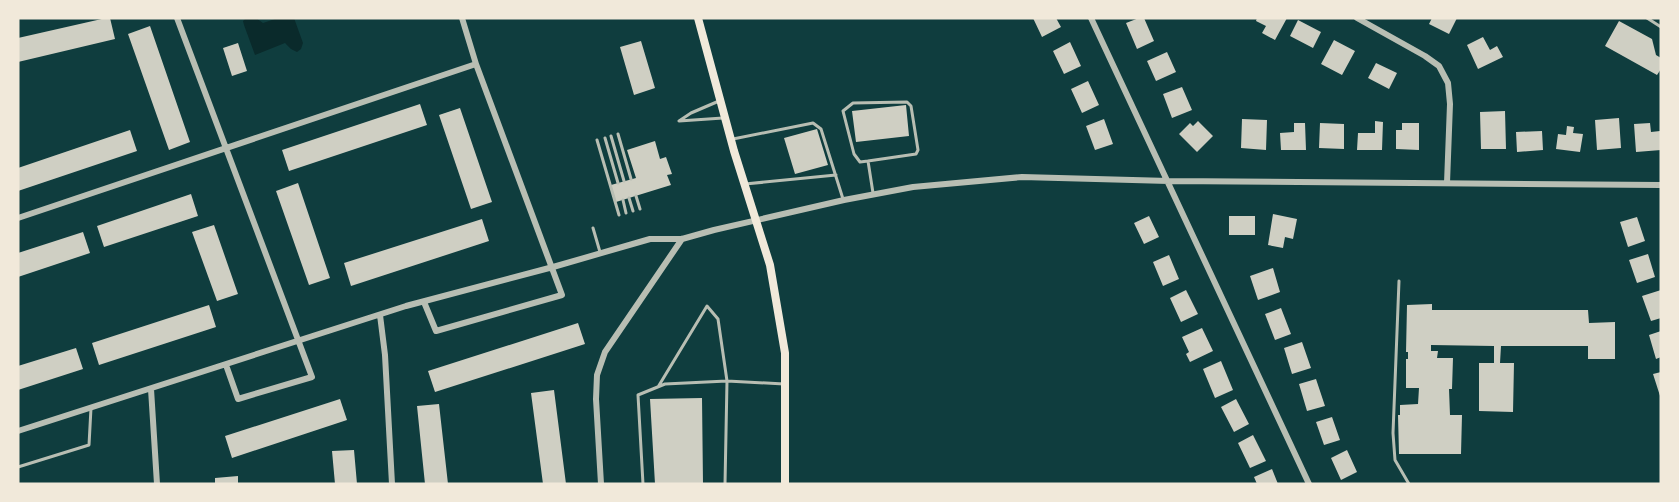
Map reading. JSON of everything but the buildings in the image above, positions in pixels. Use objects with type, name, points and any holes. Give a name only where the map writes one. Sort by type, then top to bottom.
[{"type":"main road","points":[[698,18],[731,139],[770,265],[786,353],[785,484]]},
{"type":"street","points":[[177,18],[312,377],[238,399],[226,365]]},
{"type":"street","points":[[424,302],[436,331],[562,295],[476,64],[462,18]]},
{"type":"street","points":[[1091,18],[1310,484]]},
{"type":"street","points":[[1358,18],[1439,66],[1448,83],[1450,104],[1447,183]]},
{"type":"street","points":[[18,218],[476,64]]},
{"type":"street","points":[[18,431],[380,315],[650,239],[682,239],[913,187],[1022,177],[1169,181],[1661,185]]},
{"type":"street","points":[[601,484],[596,399],[600,363],[604,352],[682,239]]},
{"type":"street","points":[[380,315],[385,355],[392,484]]},
{"type":"street","points":[[151,389],[157,484]]},
{"type":"lane","points":[[1647,18],[1661,27]]},
{"type":"lane","points":[[721,101],[691,113],[679,121],[726,118]]},
{"type":"lane","points":[[907,102],[911,106],[918,150],[916,154],[868,161],[860,162],[854,154],[843,111],[853,103],[907,102]]},
{"type":"lane","points":[[731,139],[813,123],[821,129],[844,201]]},
{"type":"lane","points":[[618,134],[631,179]]},
{"type":"lane","points":[[611,136],[624,181]]},
{"type":"lane","points":[[605,138],[618,183]]},
{"type":"lane","points":[[597,140],[619,215]]},
{"type":"lane","points":[[868,161],[873,195]]},
{"type":"lane","points":[[745,184],[836,175]]},
{"type":"lane","points":[[636,196],[640,209]]},
{"type":"lane","points":[[629,198],[633,211]]},
{"type":"lane","points":[[623,200],[626,213]]},
{"type":"lane","points":[[593,228],[601,254]]},
{"type":"lane","points":[[1399,281],[1393,433],[1395,460],[1409,484]]},
{"type":"lane","points":[[658,387],[707,306],[718,319],[727,381],[725,484]]},
{"type":"lane","points":[[643,484],[638,394],[665,384],[727,381],[784,384]]},
{"type":"lane","points":[[18,467],[89,445],[91,408]]},
{"type":"water","points":[[246,18],[256,18],[263,23],[278,18],[294,18],[303,43],[301,49],[297,52],[285,43],[255,55],[243,21]]}]
